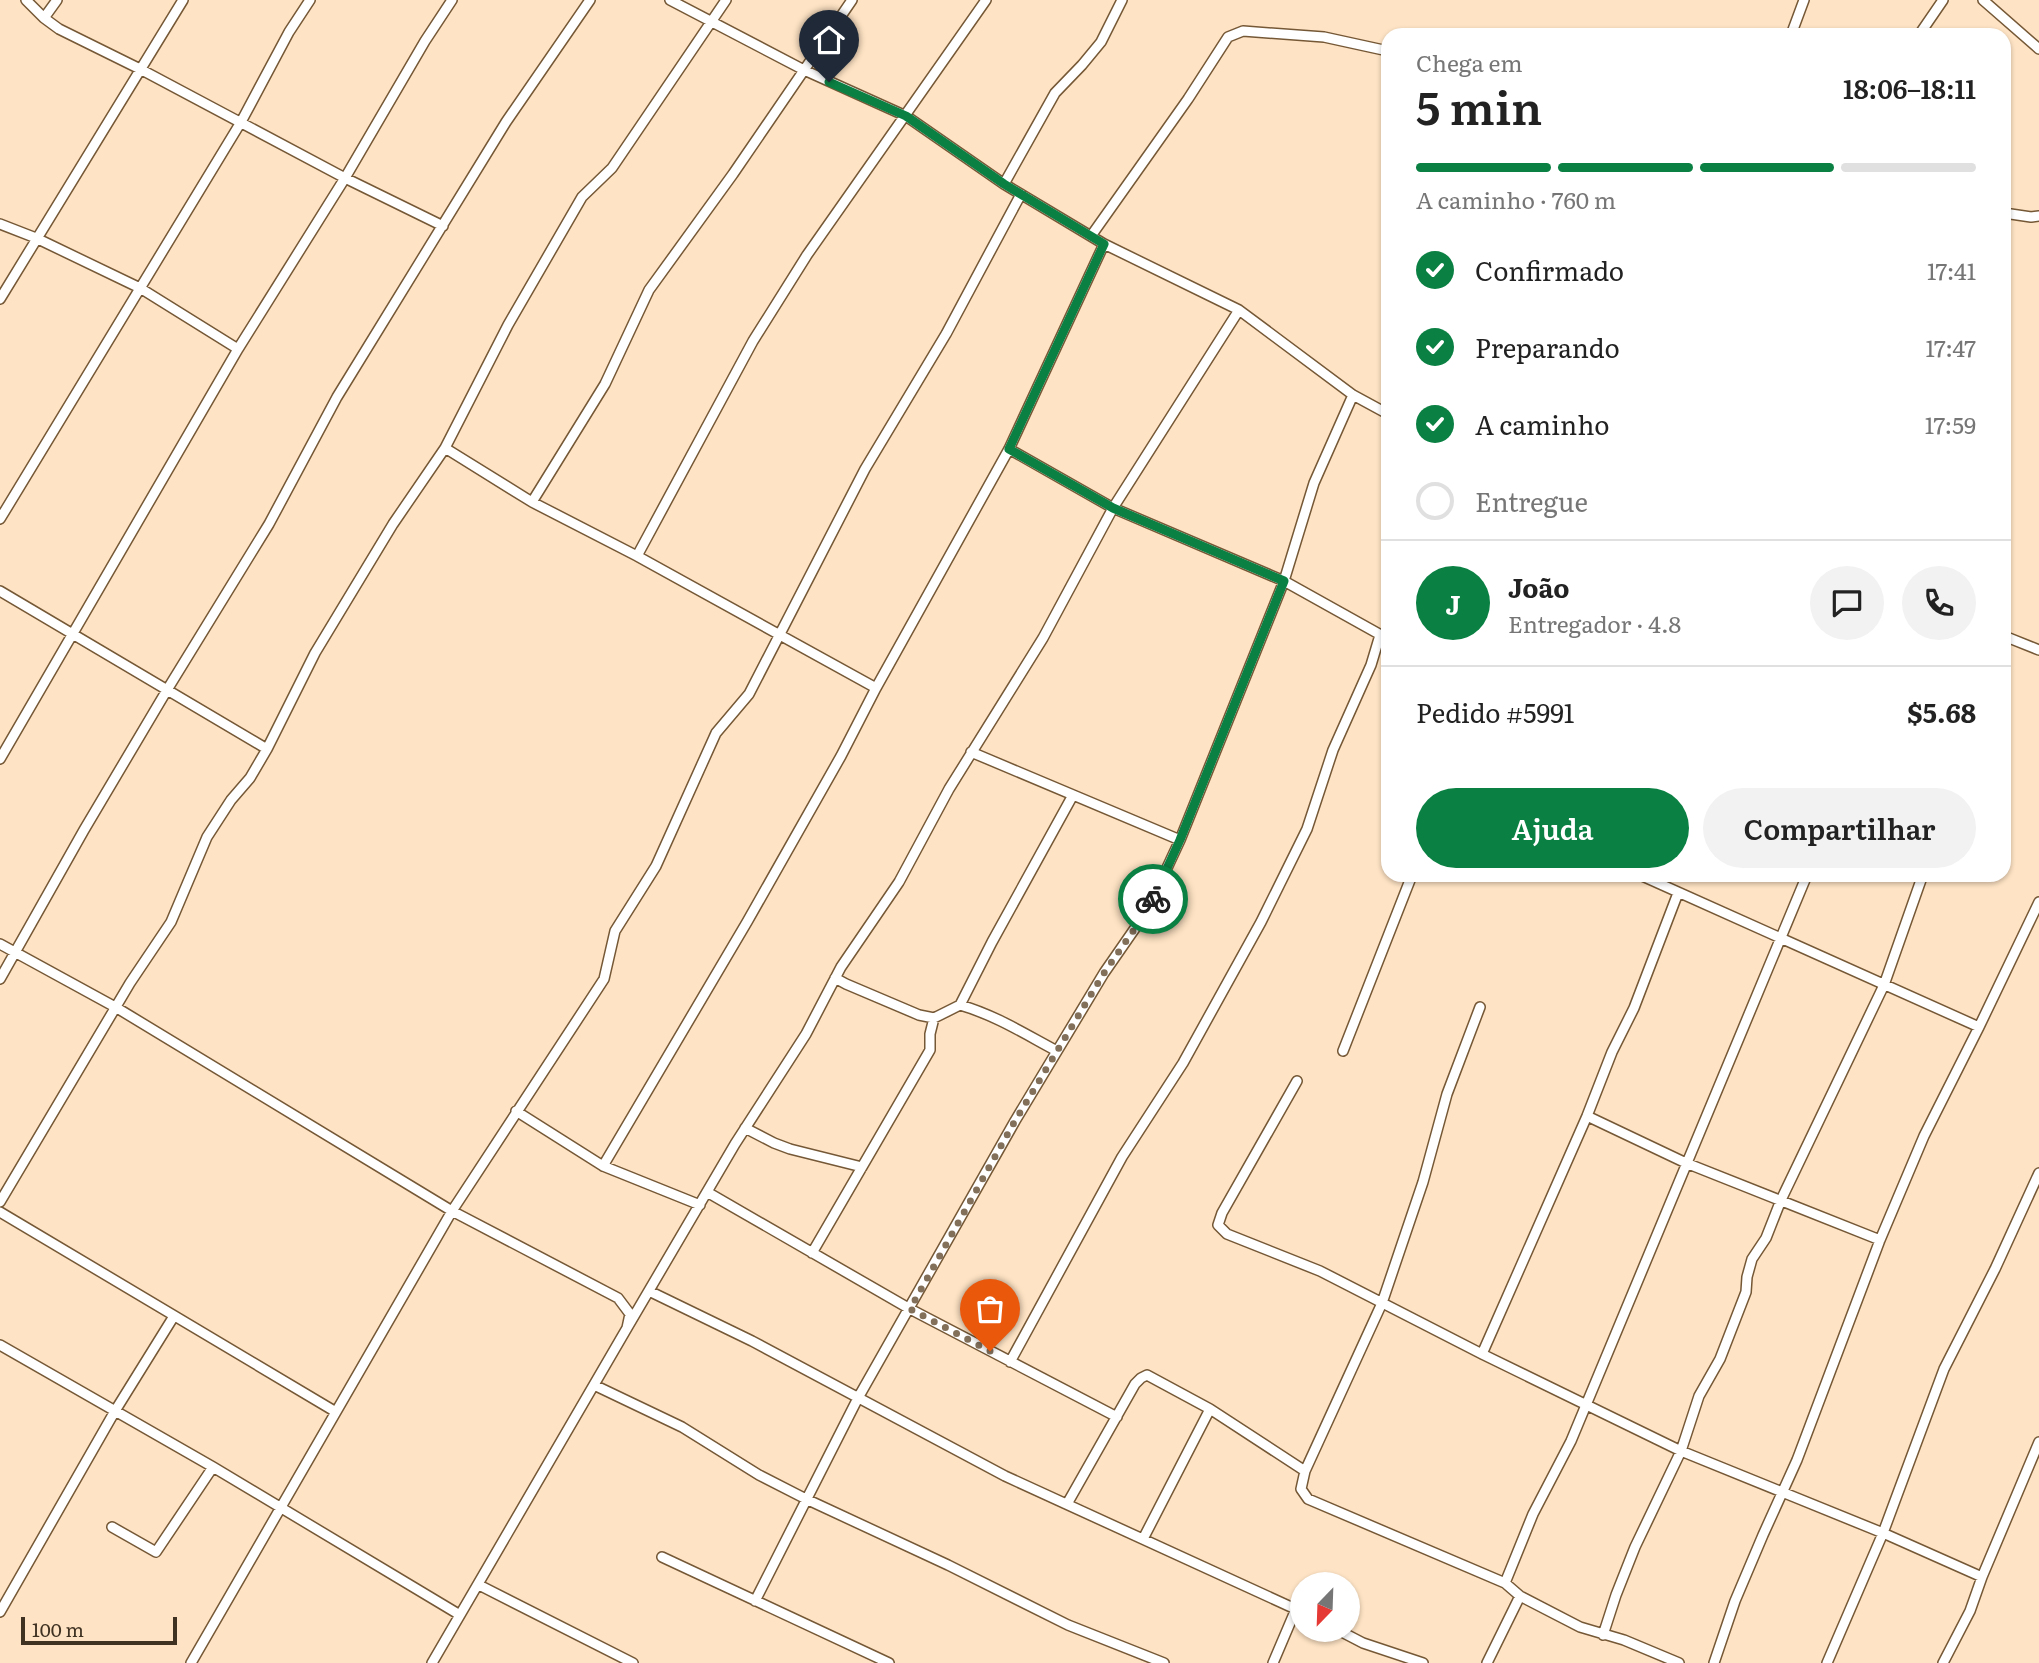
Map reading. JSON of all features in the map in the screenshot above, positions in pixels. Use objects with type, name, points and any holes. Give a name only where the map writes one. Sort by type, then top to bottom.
[{"type":"street","points":[[26,0],[59,29],[443,226]]},
{"type":"street","points":[[44,18],[57,0]]},
{"type":"street","points":[[0,299],[183,0]]},
{"type":"street","points":[[0,519],[241,122],[289,32],[310,0]]},
{"type":"street","points":[[0,758],[238,349],[452,0]]},
{"type":"street","points":[[0,979],[84,830],[269,523],[337,397],[506,122],[590,0]]},
{"type":"street","points":[[670,0],[804,70],[906,116],[1004,184],[1104,244],[1239,310],[1353,395],[1381,410]]},
{"type":"street","points":[[0,1202],[130,984],[171,922],[207,837],[231,800],[250,778],[322,642],[393,524],[446,448],[508,325],[582,197],[612,168],[726,0]]},
{"type":"street","points":[[532,502],[605,384],[649,290],[733,174],[852,0]]},
{"type":"street","points":[[638,556],[753,341],[807,255],[986,0]]},
{"type":"street","points":[[1004,184],[1055,93],[1101,41],[1122,0]]},
{"type":"street","points":[[1794,28],[1804,0]]},
{"type":"street","points":[[1924,28],[1943,0]]},
{"type":"street","points":[[1983,0],[2039,49]]},
{"type":"street","points":[[1091,236],[1188,99],[1227,37],[1243,31],[1324,37],[1381,49]]},
{"type":"street","points":[[191,1663],[452,1211],[604,978],[615,931],[656,866],[716,733],[749,694],[865,469],[946,334],[1021,194]]},
{"type":"street","points":[[2011,214],[2039,216]]},
{"type":"street","points":[[0,224],[36,238],[140,288],[238,349]]},
{"type":"street","points":[[603,1166],[754,910],[1009,449],[1104,244]]},
{"type":"street","points":[[432,1663],[700,1205],[806,1034],[835,978],[899,882],[949,789],[1043,638],[1113,508],[1239,310]]},
{"type":"street","points":[[755,1601],[858,1398],[1015,1121],[1104,973],[1147,911],[1180,840],[1284,581],[1314,483],[1353,395]]},
{"type":"street","points":[[446,448],[532,502],[638,556],[876,688]]},
{"type":"street","points":[[1009,449],[1113,508],[1284,581],[1381,635]]},
{"type":"street","points":[[0,591],[267,749]]},
{"type":"street","points":[[2011,639],[2039,649]]},
{"type":"street","points":[[1010,1362],[1122,1157],[1183,1063],[1261,922],[1307,829],[1333,750],[1381,643]]},
{"type":"street","points":[[971,752],[1180,840]]},
{"type":"street","points":[[835,978],[919,1015],[934,1018],[960,1005],[1073,795]]},
{"type":"street","points":[[1343,1051],[1409,882]]},
{"type":"street","points":[[1657,882],[1979,1027]]},
{"type":"street","points":[[1505,1583],[1533,1514],[1571,1441],[1804,882]]},
{"type":"street","points":[[1603,1635],[1635,1547],[1681,1451],[1699,1396],[1720,1359],[1746,1292],[1752,1259],[1766,1238],[1781,1200],[1884,985],[1920,882]]},
{"type":"street","points":[[1482,1354],[1587,1116],[1612,1052],[1634,1008],[1678,893]]},
{"type":"street","points":[[1714,1663],[1735,1601],[1797,1460],[1880,1240],[1924,1136],[2039,902]]},
{"type":"street","points":[[0,944],[117,1008],[452,1211],[618,1298],[630,1314],[627,1328]]},
{"type":"street","points":[[960,1005],[994,1017],[1057,1051]]},
{"type":"street","points":[[1480,1007],[1447,1094],[1423,1182],[1382,1303],[1305,1471],[1301,1489],[1308,1499],[1505,1583],[1520,1596],[1580,1627],[1624,1640],[1679,1663]]},
{"type":"street","points":[[812,1253],[930,1050],[934,1018]]},
{"type":"street","points":[[1297,1081],[1222,1213],[1218,1225],[1227,1234],[1320,1271],[1681,1451],[1883,1533],[1982,1577]]},
{"type":"street","points":[[516,1111],[603,1166],[700,1205]]},
{"type":"street","points":[[1587,1116],[1686,1163],[1880,1240]]},
{"type":"street","points":[[746,1128],[790,1149],[862,1167]]},
{"type":"street","points":[[1827,1663],[1883,1533],[1944,1369],[1995,1269],[2039,1173]]},
{"type":"street","points":[[708,1192],[910,1309],[1116,1417]]},
{"type":"street","points":[[0,1212],[336,1412]]},
{"type":"street","points":[[649,1291],[752,1341],[1005,1476],[1290,1607]]},
{"type":"street","points":[[0,1612],[115,1411],[174,1316]]},
{"type":"street","points":[[0,1345],[460,1615]]},
{"type":"street","points":[[1067,1504],[1135,1384],[1147,1375],[1210,1409],[1305,1471]]},
{"type":"street","points":[[594,1385],[682,1427],[759,1475],[806,1499],[1068,1625],[1164,1663]]},
{"type":"street","points":[[1143,1539],[1210,1409]]},
{"type":"street","points":[[1943,1663],[1970,1611],[2038,1445]]},
{"type":"street","points":[[112,1527],[156,1552],[212,1467]]},
{"type":"street","points":[[662,1557],[889,1663]]},
{"type":"street","points":[[479,1585],[634,1663]]},
{"type":"street","points":[[1487,1663],[1520,1596]]},
{"type":"street","points":[[1273,1663],[1290,1629]]},
{"type":"street","points":[[1360,1641],[1423,1663]]},
{"type":"way so far","points":[[990,1351],[910,1309],[1015,1121],[1104,973],[1153,899]]},
{"type":"route","points":[[829,82],[906,116],[1004,184],[1104,244],[1009,449],[1113,508],[1284,581],[1180,840],[1153,899]]}]
